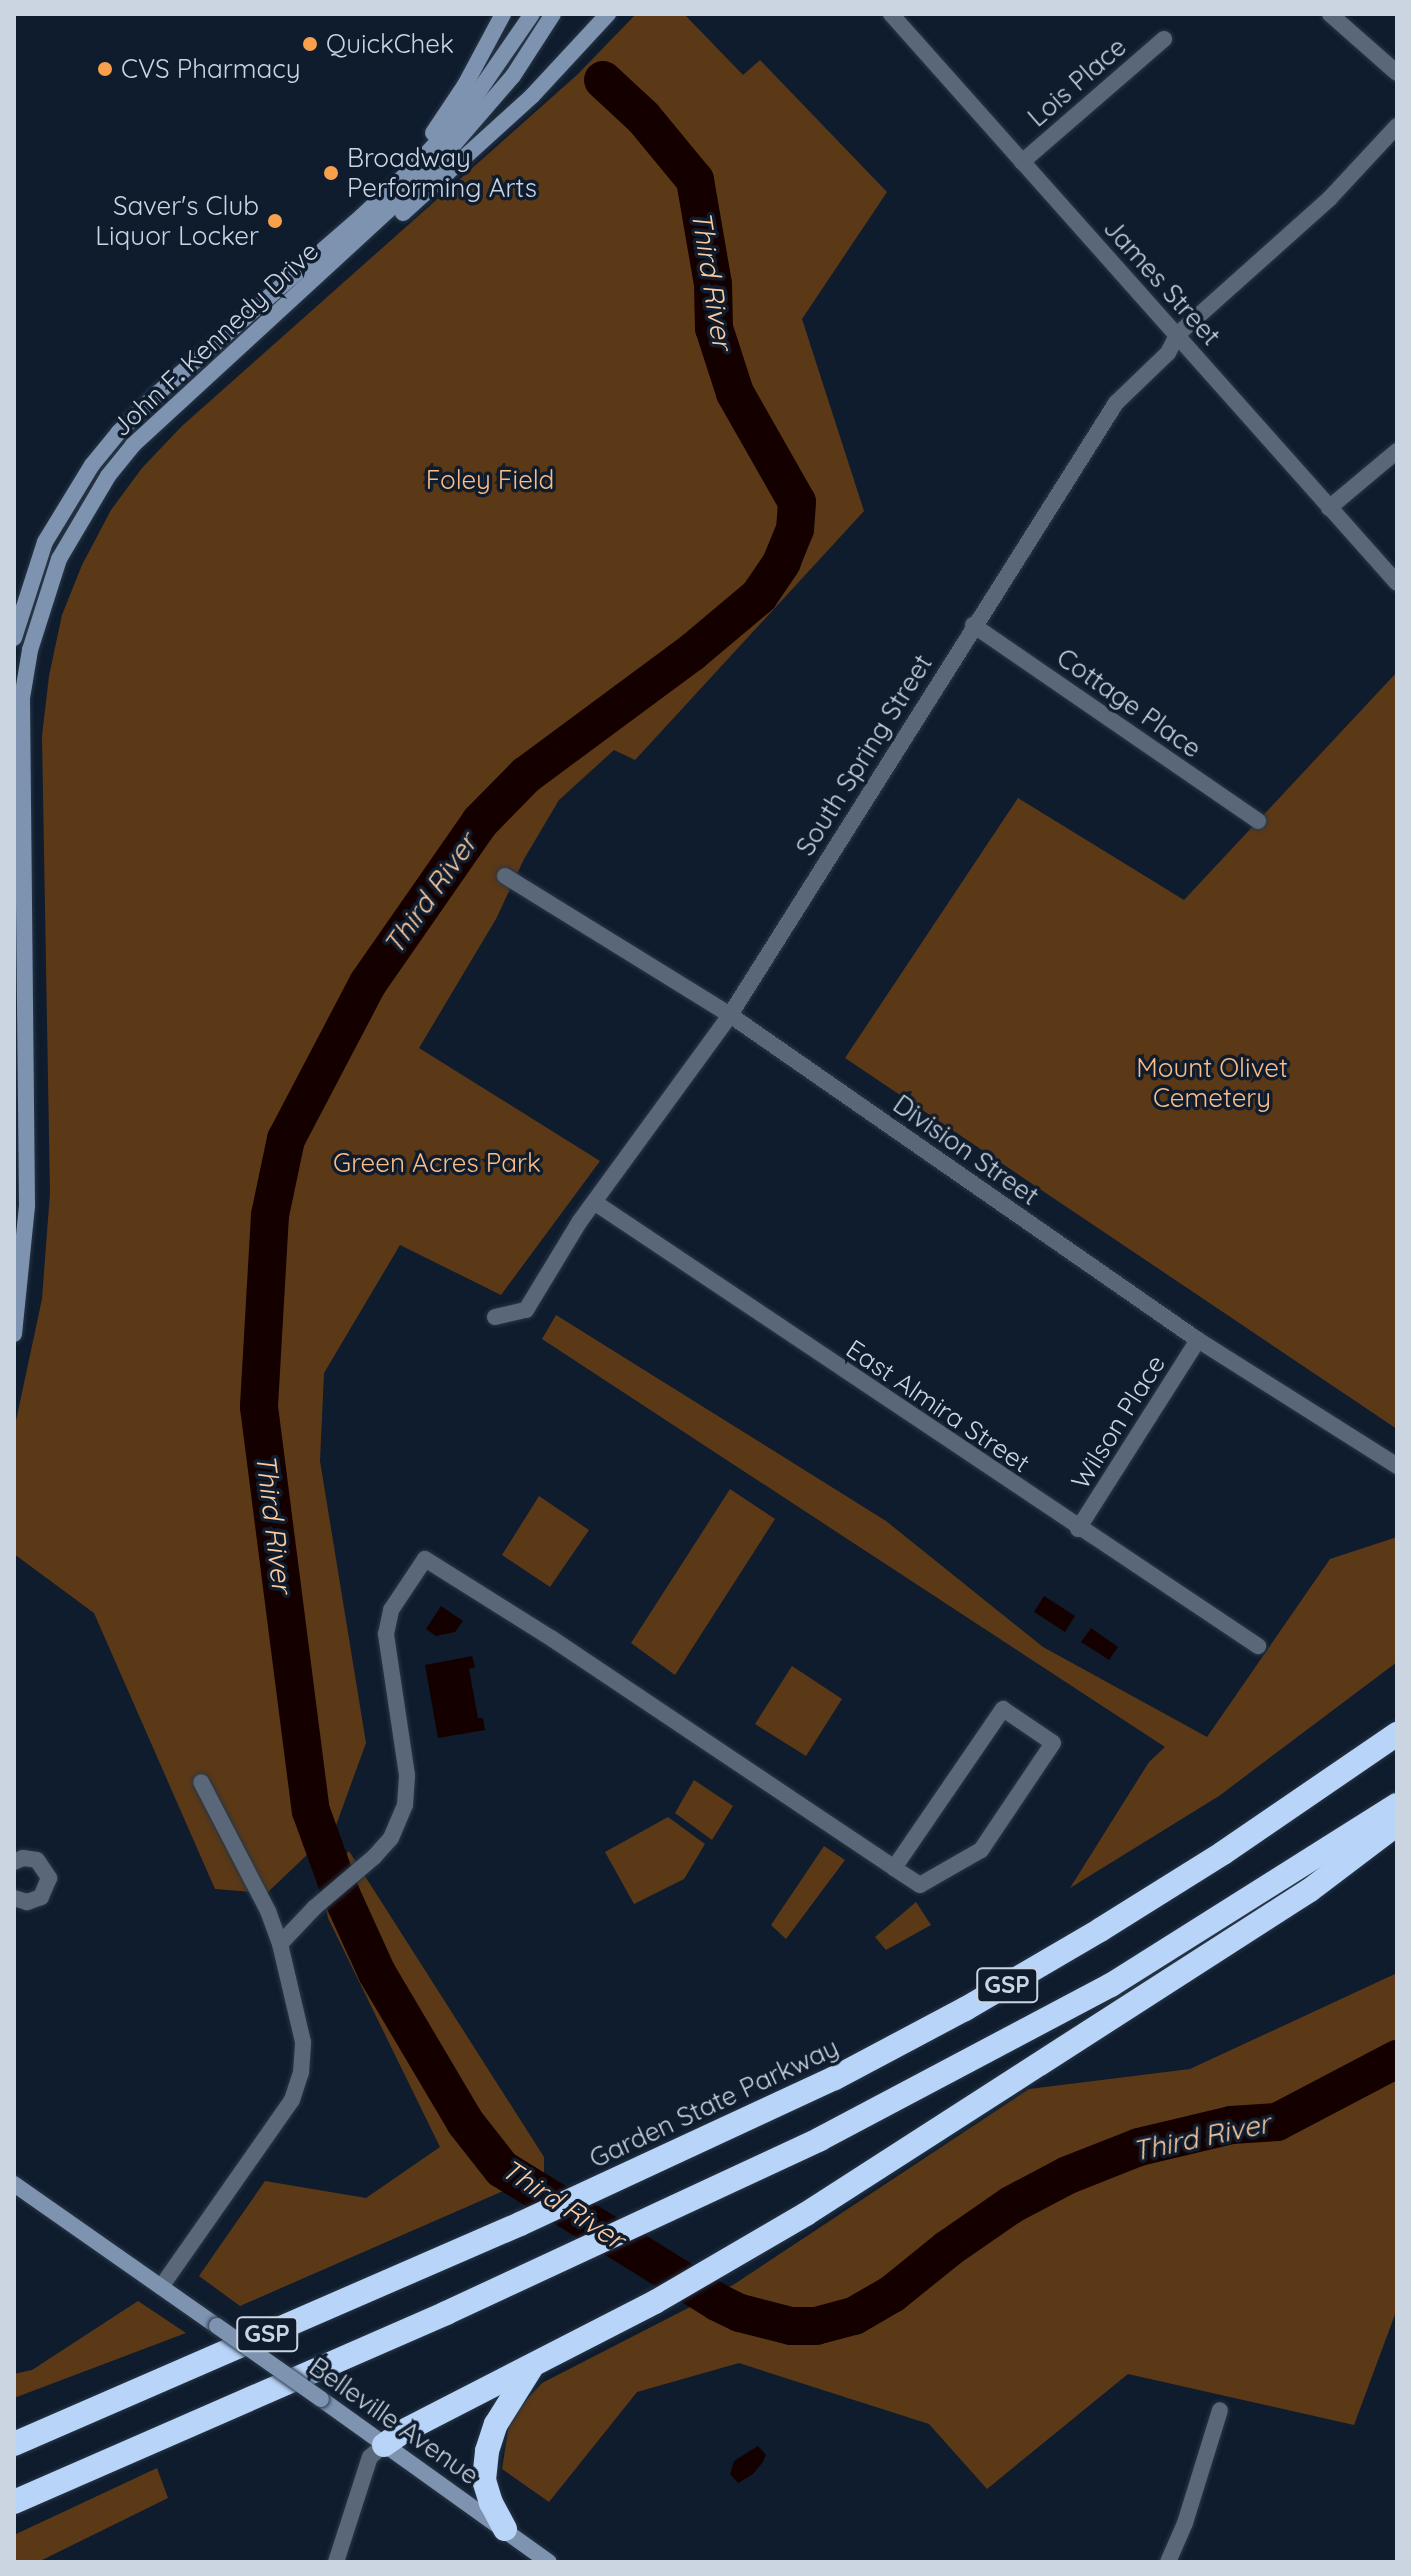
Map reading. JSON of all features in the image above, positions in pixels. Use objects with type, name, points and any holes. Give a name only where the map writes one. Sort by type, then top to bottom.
[{"type":"highway","name":"Garden State Parkway","points":[[14,2444],[520,2224],[835,2078],[965,2009],[1223,1853],[1397,1734]]},
{"type":"highway","name":"GSP","points":[[14,2502],[446,2313],[820,2139],[1111,1985],[1397,1805]]},
{"type":"highway","points":[[384,2445],[404,2431],[532,2368],[720,2266],[1300,1896],[1397,1824]]},
{"type":"highway","points":[[505,2529],[491,2503],[484,2480],[487,2451],[496,2424],[532,2368]]},
{"type":"main road","points":[[361,217],[442,122],[503,14]]},
{"type":"main road","name":"John F. Kennedy Drive","points":[[14,638],[45,542],[92,465],[119,432],[158,393],[361,217],[463,114],[532,14]]},
{"type":"main road","name":"John F. Kennedy Drive","points":[[14,1334],[27,1205],[22,698],[42,604],[59,559],[80,520],[133,445],[430,172],[513,76],[553,14]]},
{"type":"main road","points":[[312,282],[392,222],[457,164],[532,96],[608,14]]},
{"type":"main road","name":"Belleville Avenue","points":[[14,2184],[549,2562]]},
{"type":"street","name":"James Street","points":[[891,14],[1397,583]]},
{"type":"street","points":[[1330,14],[1397,73]]},
{"type":"street","name":"Lois Place","points":[[1022,162],[1164,39]]},
{"type":"street","name":"South Spring Street","points":[[495,1317],[526,1310],[594,1202],[730,1015],[973,625],[1116,403],[1168,353],[1177,335],[1330,198],[1397,126]]},
{"type":"street","points":[[1329,508],[1397,451]]},
{"type":"street","name":"Cottage Place","points":[[973,625],[1258,821]]},
{"type":"street","name":"Division Street","points":[[505,876],[730,1015],[1198,1340],[1397,1466]]},
{"type":"street","name":"East Almira Street","points":[[594,1202],[1078,1529],[1258,1646]]},
{"type":"street","name":"Wilson Place","points":[[1078,1529],[1198,1340]]},
{"type":"street","points":[[280,1944],[314,1908],[374,1857],[391,1838],[405,1805],[407,1775],[386,1634],[391,1610],[425,1559],[551,1638],[894,1868],[920,1885],[981,1850],[1053,1743],[1003,1709],[894,1868]]},
{"type":"street","points":[[161,2287],[292,2100],[301,2073],[303,2042],[280,1944],[268,1911],[237,1857],[201,1782]]},
{"type":"street","points":[[14,1862],[23,1858],[37,1860],[49,1878],[41,1897],[27,1902],[14,1898]]},
{"type":"street","points":[[1168,2562],[1185,2523],[1220,2410]]},
{"type":"street","points":[[336,2562],[370,2457],[384,2445]]},
{"type":"green space","name":"Foley Field","points":[[636,14],[684,14],[743,75],[760,60],[887,192],[802,319],[864,511],[635,760],[614,750],[559,800],[524,859],[496,919],[419,1048],[600,1161],[501,1295],[400,1245],[324,1373],[320,1461],[366,1743],[335,1828],[267,1893],[215,1889],[94,1613],[14,1554],[14,1430],[42,1299],[50,1193],[42,736],[49,676],[62,615],[82,565],[111,510],[142,468],[182,426],[578,74]]},
{"type":"green space","name":"Mount Olivet Cemetery","points":[[1397,672],[1397,1429],[845,1058],[1018,798],[1184,900]]},
{"type":"green space","points":[[556,1315],[886,1521],[1043,1647],[1207,1737],[1330,1559],[1397,1537],[1397,1662],[1219,1796],[1070,1888],[1149,1762],[1165,1747],[542,1339]]},
{"type":"green space","points":[[730,1489],[775,1519],[675,1675],[631,1643]]},
{"type":"green space","points":[[539,1496],[589,1530],[550,1587],[502,1555]]},
{"type":"green space","points":[[792,1666],[842,1699],[806,1756],[755,1724]]},
{"type":"green space","points":[[694,1780],[733,1806],[712,1840],[675,1813]]},
{"type":"green space","points":[[668,1817],[705,1844],[684,1879],[634,1904],[605,1852]]},
{"type":"green space","points":[[824,1846],[845,1860],[786,1939],[771,1925]]},
{"type":"green space","points":[[349,1851],[544,2157],[544,2173],[240,2306],[199,2276],[265,2181],[366,2198],[440,2147],[328,1918],[321,1883]]},
{"type":"green space","points":[[916,1902],[931,1925],[886,1950],[875,1937]]},
{"type":"green space","points":[[1397,1973],[1397,2309],[1354,2425],[1128,2374],[987,2489],[929,2424],[739,2363],[637,2392],[549,2502],[502,2469],[510,2418],[542,2383],[733,2285],[1029,2089],[1190,2069]]},
{"type":"green space","points":[[138,2301],[186,2333],[14,2398],[14,2374],[32,2370]]},
{"type":"green space","points":[[157,2468],[168,2498],[38,2562],[14,2562],[14,2535]]},
{"type":"shaded area","points":[[1044,1596],[1075,1616],[1065,1632],[1034,1612]]},
{"type":"shaded area","points":[[441,1606],[463,1621],[455,1632],[436,1636],[426,1629]]},
{"type":"shaded area","points":[[1091,1628],[1118,1647],[1109,1660],[1081,1642]]},
{"type":"shaded area","points":[[472,1656],[475,1667],[469,1669],[478,1718],[483,1718],[485,1730],[438,1738],[425,1665]]},
{"type":"shaded area","points":[[758,2446],[766,2455],[763,2462],[753,2474],[738,2483],[730,2474],[734,2461]]},
{"type":"waterway","name":"Third River","points":[[603,80],[643,117],[695,180],[713,284],[714,328],[735,393],[797,502],[795,529],[782,562],[759,596],[691,653],[526,775],[480,822],[368,983],[286,1139],[270,1215],[259,1407],[311,1811],[341,1894],[377,1973],[465,2122],[502,2169],[717,2302],[740,2313],[791,2326],[816,2326],[854,2316],[892,2294],[949,2248],[1011,2205],[1068,2175],[1139,2147],[1231,2125],[1277,2122],[1397,2059]]},
{"type":"place","name":"QuickChek","points":[[310,44]]},
{"type":"place","name":"CVS Pharmacy","points":[[105,69]]},
{"type":"place","name":"Broadway Performing Arts","points":[[331,173]]},
{"type":"place","name":"Saver's Club Liquor Locker","points":[[275,221]]},
{"type":"park label","name":"Green Acres Park","points":[[437,1163]]}]
